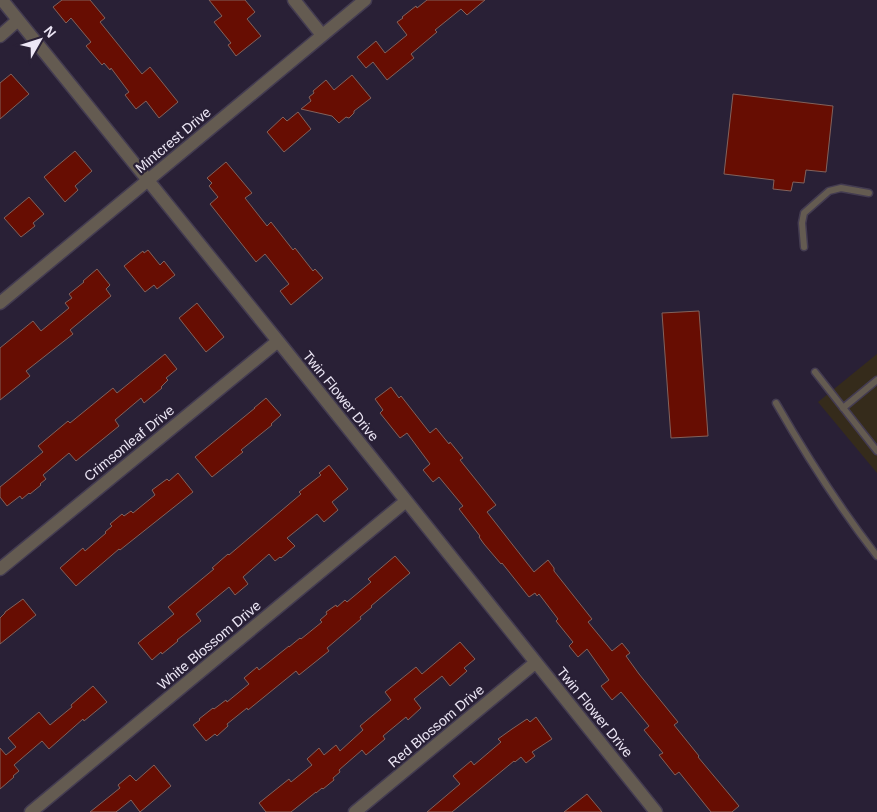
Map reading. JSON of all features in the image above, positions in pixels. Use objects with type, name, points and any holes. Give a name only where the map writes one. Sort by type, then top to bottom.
[{"type":"street","name":"Twin Flower Drive","points":[[2,0],[278,340],[656,812]]},
{"type":"street","points":[[294,0],[322,36]]},
{"type":"street","name":"Mintcrest Drive","points":[[0,303],[365,0]]},
{"type":"street","points":[[0,36],[18,20]]},
{"type":"street","name":"Crimsonleaf Drive","points":[[0,569],[278,340]]},
{"type":"street","name":"White Blossom Drive","points":[[31,812],[406,501]]},
{"type":"street","name":"Red Blossom Drive","points":[[355,812],[536,662]]},
{"type":"lane","points":[[804,247],[802,223],[804,212],[823,196],[830,191],[841,188],[869,193]]},
{"type":"lane","points":[[815,372],[877,451]]},
{"type":"lane","points":[[844,408],[877,380]]},
{"type":"lane","points":[[776,403],[832,495],[877,556]]},
{"type":"shaded area","points":[[877,354],[877,473],[818,402]]},
{"type":"building","points":[[62,0],[90,0],[105,18],[100,22],[142,74],[150,67],[178,102],[159,118],[146,101],[136,109],[125,95],[129,92],[111,68],[110,70],[104,63],[102,65],[86,46],[91,42],[71,18],[66,23],[53,7]]},
{"type":"building","points":[[209,0],[245,0],[255,12],[247,19],[261,36],[236,56],[228,45],[231,43],[214,22],[222,16]]},
{"type":"building","points":[[427,0],[485,0],[467,15],[461,9],[435,30],[437,32],[411,54],[414,58],[387,80],[373,62],[366,68],[357,57],[376,41],[385,53],[407,35],[397,22],[416,6],[417,8]]},
{"type":"building","points":[[11,74],[29,94],[0,119],[0,83]]},
{"type":"building","points":[[352,75],[371,98],[354,111],[349,118],[346,117],[339,123],[332,116],[301,109],[311,101],[309,97],[314,93],[313,91],[326,80],[334,90]]},
{"type":"building","points":[[733,94],[833,106],[826,172],[806,170],[804,183],[793,182],[791,191],[773,189],[774,180],[724,174]]},
{"type":"building","points":[[298,112],[311,129],[284,152],[267,132],[283,117],[287,121]]},
{"type":"building","points":[[75,151],[92,171],[75,186],[78,190],[65,202],[44,177]]},
{"type":"building","points":[[226,162],[252,193],[245,198],[267,226],[271,222],[293,250],[295,248],[313,271],[315,269],[323,278],[291,305],[280,291],[289,284],[265,254],[256,262],[210,204],[218,197],[209,186],[212,183],[207,178]]},
{"type":"building","points":[[29,197],[44,214],[33,223],[35,226],[21,237],[4,218]]},
{"type":"building","points":[[148,250],[160,265],[164,261],[175,275],[157,289],[154,285],[145,292],[124,266],[143,251],[144,253]]},
{"type":"building","points":[[97,269],[110,285],[106,289],[111,296],[70,330],[73,334],[26,371],[30,376],[0,400],[0,348],[33,321],[41,331],[69,308],[65,303],[72,298],[69,294]]},
{"type":"building","points":[[197,303],[224,337],[206,352],[179,318]]},
{"type":"building","points":[[699,311],[708,436],[671,438],[662,313]]},
{"type":"building","points":[[165,354],[177,369],[166,378],[168,380],[162,388],[144,403],[141,398],[115,420],[119,426],[76,461],[69,453],[43,475],[46,479],[41,485],[22,499],[20,496],[7,506],[0,497],[0,487],[43,452],[38,446],[113,388],[117,393]]},
{"type":"building","points":[[391,387],[399,398],[401,396],[430,433],[436,428],[463,458],[460,460],[496,505],[487,512],[534,572],[548,560],[554,571],[592,619],[588,622],[612,651],[622,643],[630,653],[626,656],[678,722],[674,725],[739,806],[732,812],[711,812],[679,772],[675,775],[659,755],[663,753],[644,730],[649,726],[621,692],[612,700],[601,686],[609,680],[587,649],[578,657],[569,646],[573,642],[556,621],[558,619],[539,594],[537,596],[535,593],[529,597],[484,544],[459,509],[463,506],[439,477],[433,482],[423,470],[430,464],[407,433],[400,438],[380,413],[383,410],[375,399]]},
{"type":"building","points":[[266,398],[281,415],[272,425],[241,450],[243,452],[212,477],[195,457]]},
{"type":"building","points":[[329,465],[348,489],[332,502],[338,510],[324,522],[317,514],[287,538],[295,546],[275,561],[269,554],[243,577],[248,584],[235,595],[229,587],[196,614],[201,621],[162,654],[161,652],[152,660],[138,643],[174,614],[168,607],[214,569],[212,568],[228,554],[301,494],[299,492],[321,475],[319,473]]},
{"type":"building","points":[[178,473],[193,492],[119,549],[76,586],[60,568],[83,548],[85,551],[106,533],[112,526],[110,524],[122,514],[124,516],[131,511],[133,513],[155,495],[152,490],[167,479],[169,481]]},
{"type":"building","points":[[395,556],[410,573],[371,606],[360,617],[361,619],[327,648],[329,651],[299,675],[296,671],[248,710],[247,708],[227,724],[228,726],[217,736],[215,734],[206,741],[193,725],[199,719],[226,700],[227,702],[249,684],[244,678],[257,667],[259,670],[301,639],[322,622],[320,620],[327,614],[326,612],[336,605],[337,607],[345,600],[347,602],[371,582],[368,579]]},
{"type":"building","points":[[23,599],[36,615],[0,644],[0,618]]},
{"type":"building","points":[[460,642],[475,659],[464,668],[467,671],[450,686],[442,676],[414,699],[421,708],[408,720],[406,717],[383,736],[385,739],[366,755],[362,750],[339,770],[340,772],[333,778],[334,780],[291,812],[266,812],[259,803],[289,779],[291,782],[312,765],[307,759],[319,748],[324,755],[336,745],[340,751],[363,730],[360,726],[391,700],[385,692],[416,667],[422,674]]},
{"type":"building","points":[[93,686],[107,702],[84,721],[83,719],[49,749],[42,741],[14,765],[19,771],[0,789],[0,748],[6,755],[16,747],[8,738],[39,712],[50,725]]},
{"type":"building","points":[[536,717],[552,739],[532,752],[535,756],[526,763],[521,757],[514,761],[452,812],[427,812],[460,784],[453,776],[471,761],[474,765],[501,742],[498,739],[512,729],[527,719],[530,722]]},
{"type":"building","points":[[154,765],[171,786],[140,812],[131,800],[116,812],[90,812],[120,788],[118,785],[130,775],[136,781]]},
{"type":"building","points":[[587,794],[602,812],[564,812]]}]
